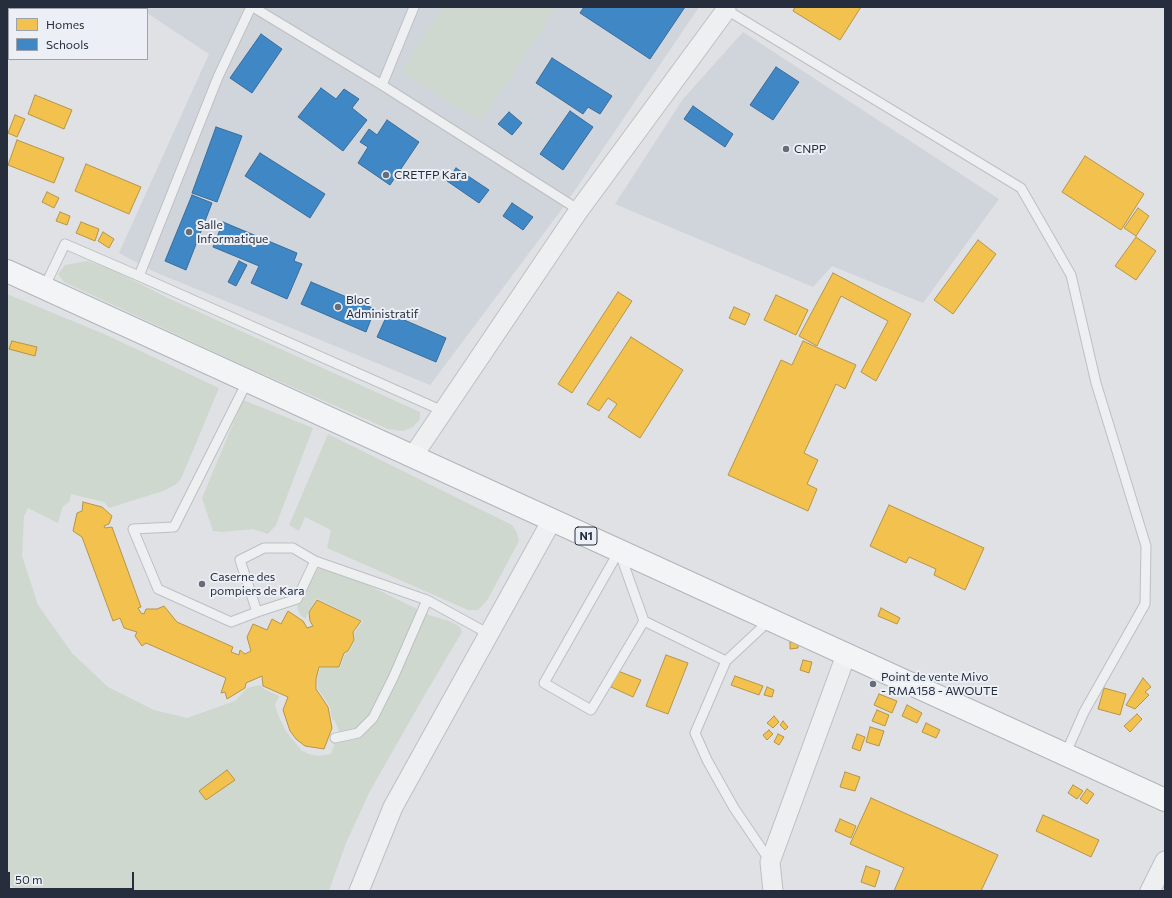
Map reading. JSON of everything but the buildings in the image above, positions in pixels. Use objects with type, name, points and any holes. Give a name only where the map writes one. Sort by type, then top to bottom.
[{"type":"highway","name":"N1","points":[[7,271],[1165,800]]},
{"type":"street","points":[[413,456],[579,210],[724,9]]},
{"type":"street","points":[[359,891],[393,807],[552,520]]},
{"type":"street","points":[[773,891],[770,862],[846,654]]},
{"type":"street","points":[[1150,891],[1165,861]]},
{"type":"lane","points":[[139,276],[218,77],[252,7],[382,85],[579,210]]},
{"type":"lane","points":[[382,85],[414,7]]},
{"type":"lane","points":[[724,9],[1021,188],[1071,275],[1096,383],[1146,546],[1145,604],[1084,712],[1066,755]]},
{"type":"lane","points":[[44,288],[64,244],[443,411]]},
{"type":"lane","points":[[248,380],[174,527],[133,529],[158,589],[231,622],[297,599],[315,561]]},
{"type":"lane","points":[[257,612],[240,560],[264,548],[293,548],[315,561],[427,600],[489,634]]},
{"type":"lane","points":[[619,551],[544,683],[591,710],[644,621]]},
{"type":"lane","points":[[619,551],[644,621],[726,661]]},
{"type":"lane","points":[[335,738],[358,733],[373,718],[393,678],[427,600]]},
{"type":"lane","points":[[770,620],[726,661],[695,733],[707,760],[734,808],[770,862]]},
{"type":"shaded area","points":[[7,7],[36,7],[8,8],[7,51]]},
{"type":"shaded area","points":[[138,7],[699,7],[565,205],[430,385],[155,272],[119,253],[209,54],[148,14],[148,8]]},
{"type":"shaded area","points":[[443,7],[556,7],[481,122],[401,71]]},
{"type":"shaded area","name":"CNPP","points":[[743,32],[999,199],[923,303],[832,266],[813,287],[615,204],[683,99]]},
{"type":"shaded area","points":[[88,261],[111,269],[170,299],[420,412],[420,419],[413,427],[403,431],[388,429],[240,364],[64,282],[58,274],[65,265]]},
{"type":"shaded area","points":[[7,294],[104,334],[219,388],[181,479],[175,485],[163,491],[109,508],[104,502],[71,494],[69,502],[63,506],[58,523],[28,508],[24,516],[22,556],[38,605],[72,653],[108,687],[154,710],[187,718],[235,701],[247,688],[260,685],[264,689],[279,696],[275,705],[279,717],[286,731],[301,750],[309,754],[319,756],[331,754],[339,731],[335,721],[332,719],[330,707],[318,689],[317,679],[320,668],[340,668],[345,654],[349,652],[355,640],[354,633],[363,621],[318,599],[316,599],[308,612],[306,619],[300,615],[297,607],[312,573],[317,568],[329,570],[364,583],[429,615],[452,622],[460,627],[462,632],[370,791],[346,843],[329,891],[20,891],[7,884]]},
{"type":"shaded area","points":[[243,400],[313,428],[276,525],[268,534],[253,529],[222,532],[213,531],[202,498]]},
{"type":"shaded area","points":[[328,434],[512,525],[517,533],[519,541],[488,599],[478,610],[468,610],[327,548],[331,530],[305,517],[299,531],[289,525]]},
{"type":"place","name":"CNPP","points":[[786,149]]},
{"type":"place","name":"CRETFP Kara","points":[[386,175]]},
{"type":"place","name":"Salle Informatique","points":[[189,232]]},
{"type":"place","name":"Bloc Administratif","points":[[338,307]]},
{"type":"place","name":"Caserne des pompiers de Kara","points":[[202,584]]},
{"type":"place","name":"Point de vente Mivo - RMA158 - AWOUTE","points":[[873,684]]}]
